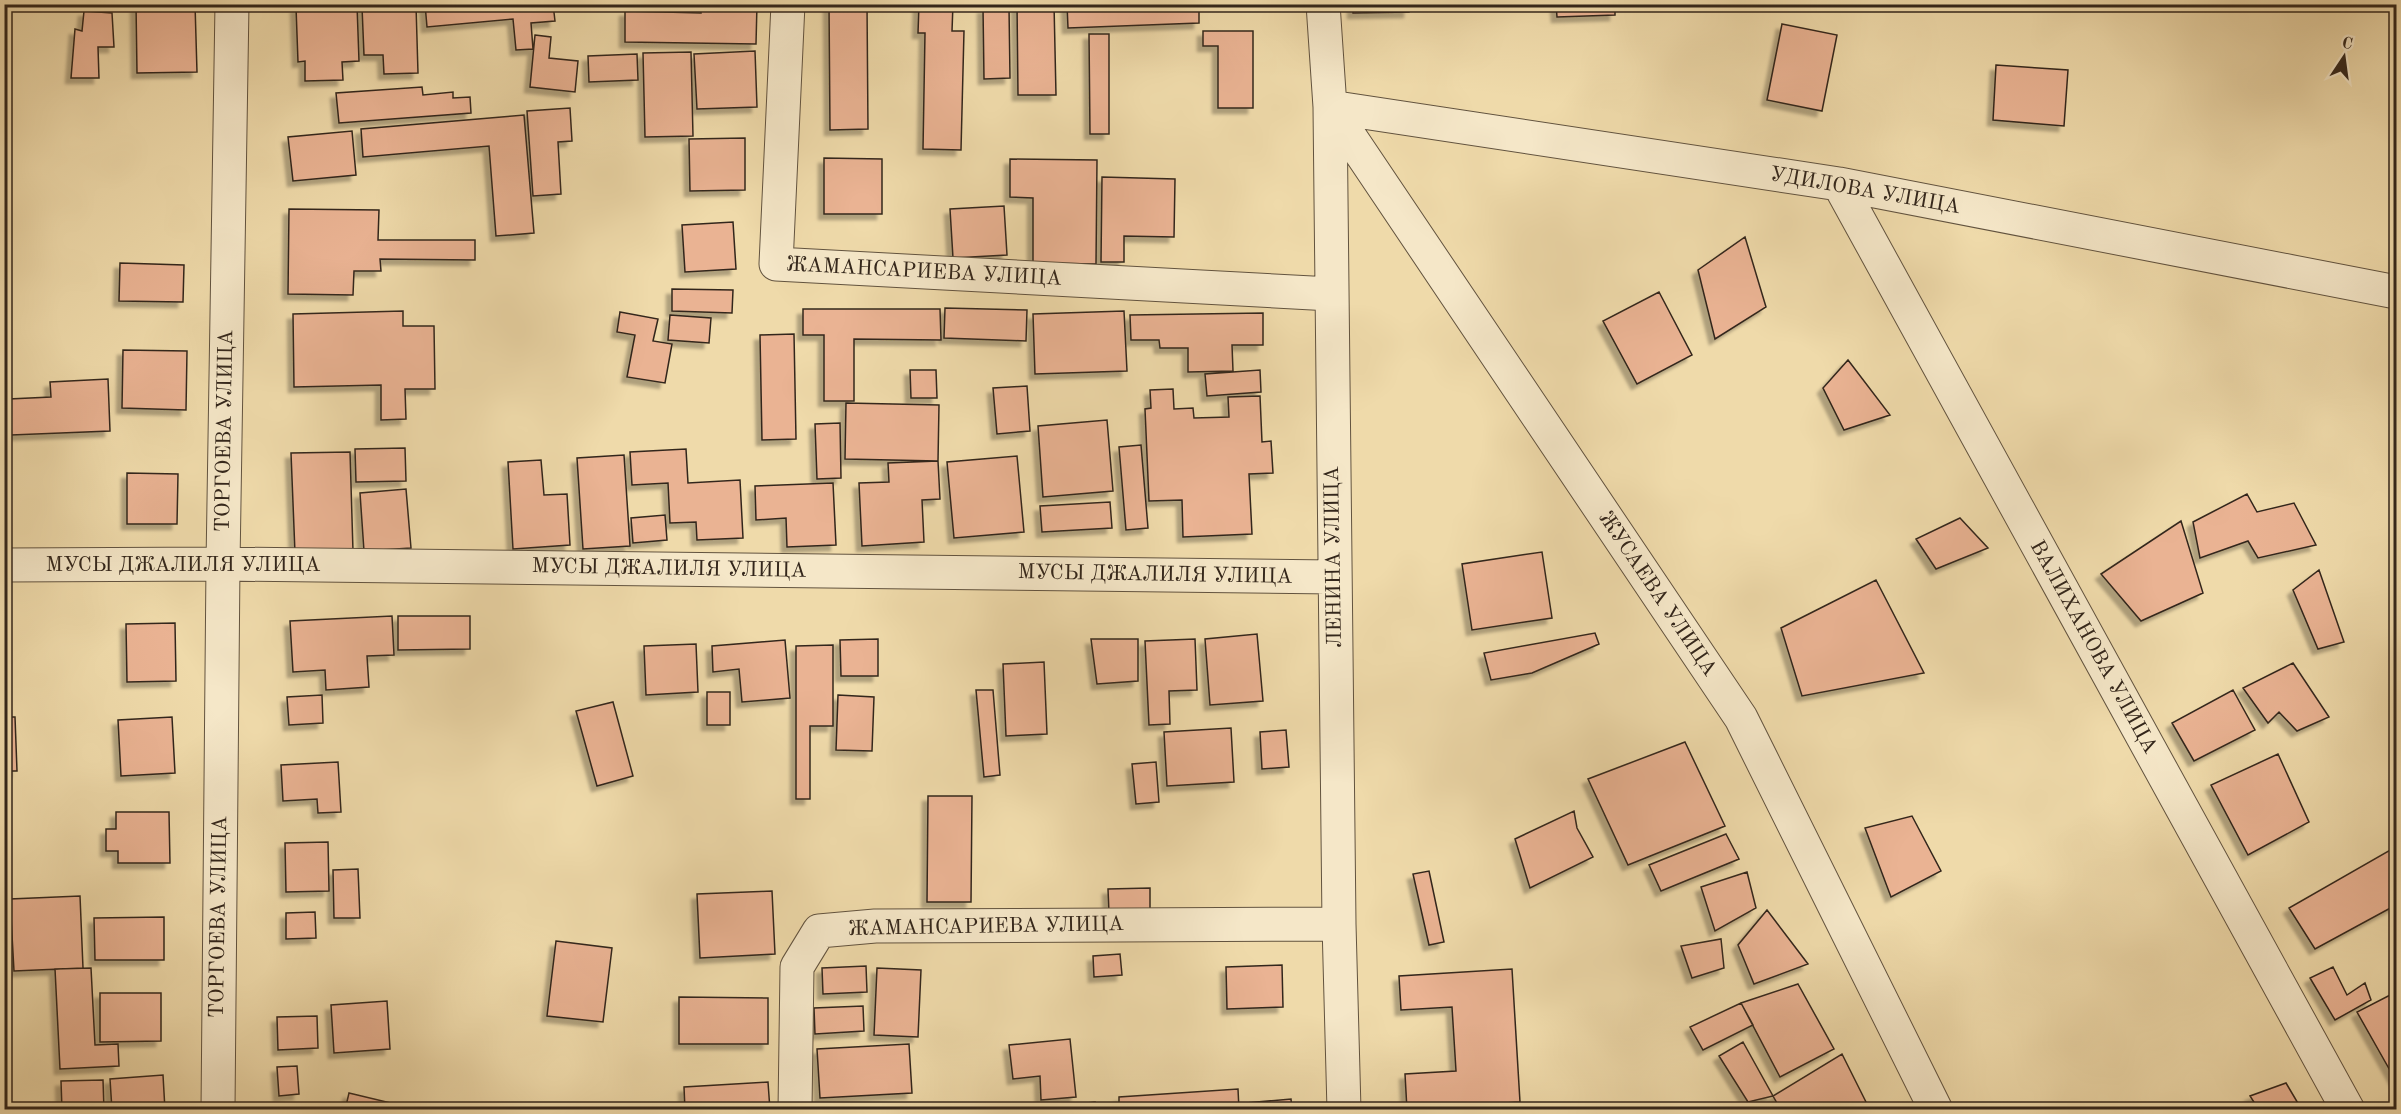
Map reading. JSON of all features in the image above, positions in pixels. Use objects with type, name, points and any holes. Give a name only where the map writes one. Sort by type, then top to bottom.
[{"type":"street","name":"ТОРГОЕВА УЛИЦА","points":[[218,1110],[223,564],[232,4]]},
{"type":"street","name":"ЖАМАНСАРИЕВА УЛИЦА","points":[[788,4],[776,264],[1331,294]]},
{"type":"street","name":"ЛЕНИНА УЛИЦА","points":[[1323,4],[1330,107],[1334,577],[1344,1110]]},
{"type":"street","name":"УДИЛОВА УЛИЦА","points":[[1330,107],[1839,184],[2397,292]]},
{"type":"street","name":"ЖУСАЕВА УЛИЦА","points":[[1330,107],[1741,718],[1936,1110]]},
{"type":"street","name":"ВАЛИХАНОВА УЛИЦА","points":[[1839,184],[2348,1110]]},
{"type":"street","name":"МУСЫ ДЖАЛИЛЯ УЛИЦА","points":[[4,565],[223,564],[1334,577]]},
{"type":"street","name":"ЖАМАНСАРИЕВА УЛИЦА","points":[[795,1110],[797,967],[819,931],[875,926],[1339,924]]},
{"type":"building","points":[[136,4],[195,4],[197,72],[137,73]]},
{"type":"building","points":[[425,4],[553,4],[555,21],[531,23],[533,49],[516,50],[513,19],[427,27]]},
{"type":"building","points":[[701,4],[757,4],[756,44],[625,42],[625,11],[701,13]]},
{"type":"building","points":[[829,4],[867,4],[868,129],[830,130]]},
{"type":"building","points":[[919,4],[953,4],[952,31],[964,31],[961,150],[923,149],[925,33],[918,33]]},
{"type":"building","points":[[1017,4],[1054,4],[1056,95],[1018,95]]},
{"type":"building","points":[[1067,4],[1199,4],[1199,23],[1068,28]]},
{"type":"building","points":[[1353,4],[1409,4],[1409,12],[1353,13]]},
{"type":"building","points":[[1556,4],[1615,4],[1615,15],[1557,17]]},
{"type":"building","points":[[357,5],[359,61],[342,62],[343,80],[305,81],[305,61],[298,62],[296,7]]},
{"type":"building","points":[[416,5],[418,73],[384,74],[383,55],[364,55],[362,7]]},
{"type":"building","points":[[1009,7],[1010,78],[984,79],[983,8]]},
{"type":"building","points":[[84,11],[112,13],[114,47],[98,47],[99,78],[71,78],[75,29],[82,31]]},
{"type":"building","points":[[1782,24],[1837,35],[1822,111],[1767,100]]},
{"type":"building","points":[[1203,31],[1253,31],[1253,108],[1218,108],[1218,46],[1203,46]]},
{"type":"building","points":[[1089,34],[1109,34],[1109,134],[1090,134]]},
{"type":"building","points":[[535,35],[551,37],[549,58],[578,61],[575,92],[530,87]]},
{"type":"building","points":[[755,51],[757,107],[697,109],[694,54]]},
{"type":"building","points":[[691,52],[693,136],[645,137],[643,53]]},
{"type":"building","points":[[637,54],[638,80],[589,82],[588,56]]},
{"type":"building","points":[[1996,65],[2068,70],[2064,126],[1993,120]]},
{"type":"building","points":[[422,87],[423,95],[453,92],[453,98],[470,97],[471,113],[339,123],[336,93]]},
{"type":"building","points":[[570,108],[572,141],[558,142],[561,194],[533,196],[527,111]]},
{"type":"building","points":[[524,115],[534,233],[496,236],[489,146],[363,157],[361,129]]},
{"type":"building","points":[[352,131],[356,175],[293,181],[288,137]]},
{"type":"building","points":[[745,138],[745,190],[690,191],[689,139]]},
{"type":"building","points":[[824,158],[882,159],[882,214],[824,214]]},
{"type":"building","points":[[1010,159],[1097,160],[1096,264],[1033,263],[1033,198],[1010,197]]},
{"type":"building","points":[[1102,177],[1175,179],[1174,237],[1124,236],[1124,262],[1101,262]]},
{"type":"building","points":[[1004,206],[1007,255],[953,258],[950,209]]},
{"type":"building","points":[[289,209],[379,210],[378,240],[475,240],[475,260],[380,259],[381,271],[354,271],[353,295],[288,294]]},
{"type":"building","points":[[733,222],[736,269],[685,272],[682,225]]},
{"type":"building","points":[[1745,237],[1766,307],[1715,339],[1698,270]]},
{"type":"building","points":[[120,263],[184,265],[183,302],[119,301]]},
{"type":"building","points":[[672,289],[733,290],[732,313],[672,311]]},
{"type":"building","points":[[1659,292],[1692,355],[1637,384],[1603,321]]},
{"type":"building","points":[[945,308],[1027,310],[1026,341],[944,338]]},
{"type":"building","points":[[803,309],[940,309],[941,340],[854,339],[854,401],[824,401],[824,335],[803,335]]},
{"type":"building","points":[[403,311],[403,326],[434,326],[435,389],[405,389],[406,419],[381,420],[381,385],[294,387],[293,314]]},
{"type":"building","points":[[1124,311],[1127,371],[1035,374],[1033,314]]},
{"type":"building","points":[[620,312],[658,319],[653,341],[672,344],[665,383],[627,377],[635,335],[617,332]]},
{"type":"building","points":[[1263,313],[1263,345],[1232,345],[1233,371],[1188,372],[1188,348],[1160,348],[1159,340],[1131,340],[1130,315]]},
{"type":"building","points":[[670,315],[711,318],[709,343],[668,340]]},
{"type":"building","points":[[794,334],[796,439],[762,440],[760,335]]},
{"type":"building","points":[[123,350],[187,351],[186,410],[122,408]]},
{"type":"building","points":[[1848,360],[1890,415],[1844,430],[1823,388]]},
{"type":"building","points":[[910,370],[936,370],[937,398],[911,398]]},
{"type":"building","points":[[1260,370],[1261,392],[1207,396],[1205,374]]},
{"type":"building","points":[[108,379],[110,431],[11,435],[9,399],[51,397],[50,382]]},
{"type":"building","points":[[1027,386],[1030,431],[997,434],[993,388]]},
{"type":"building","points":[[1173,389],[1174,409],[1193,408],[1194,418],[1229,417],[1228,397],[1260,396],[1262,442],[1271,441],[1273,473],[1249,474],[1252,534],[1183,537],[1182,500],[1149,501],[1145,409],[1151,408],[1150,390]]},
{"type":"building","points":[[846,403],[939,405],[938,461],[845,459]]},
{"type":"building","points":[[1107,420],[1113,491],[1043,497],[1038,426]]},
{"type":"building","points":[[840,423],[841,478],[817,479],[815,424]]},
{"type":"building","points":[[1141,445],[1148,528],[1126,530],[1119,447]]},
{"type":"building","points":[[405,448],[406,481],[356,482],[355,449]]},
{"type":"building","points":[[686,449],[688,483],[740,480],[743,538],[697,540],[696,522],[670,523],[668,483],[632,485],[630,452]]},
{"type":"building","points":[[350,452],[353,551],[295,553],[291,453]]},
{"type":"building","points":[[624,455],[630,546],[583,549],[577,458]]},
{"type":"building","points":[[1017,456],[1024,532],[954,538],[947,462]]},
{"type":"building","points":[[541,460],[544,495],[567,494],[570,545],[513,549],[508,462]]},
{"type":"building","points":[[938,461],[940,499],[922,500],[924,542],[862,546],[859,483],[889,482],[888,463]]},
{"type":"building","points":[[127,473],[178,474],[177,524],[127,524]]},
{"type":"building","points":[[833,483],[836,545],[787,547],[786,518],[756,520],[755,486]]},
{"type":"building","points":[[406,489],[411,548],[364,551],[360,493]]},
{"type":"building","points":[[2247,494],[2257,512],[2294,503],[2316,545],[2258,558],[2248,541],[2200,558],[2193,522]]},
{"type":"building","points":[[1110,502],[1112,528],[1042,532],[1040,506]]},
{"type":"building","points":[[665,515],[667,540],[633,543],[631,518]]},
{"type":"building","points":[[1960,518],[1988,548],[1936,569],[1916,539]]},
{"type":"building","points":[[2181,521],[2203,593],[2141,621],[2101,574]]},
{"type":"building","points":[[1542,552],[1552,618],[1472,630],[1462,564]]},
{"type":"building","points":[[2319,570],[2344,642],[2318,649],[2293,590]]},
{"type":"building","points":[[1876,580],[1924,673],[1802,696],[1781,628]]},
{"type":"building","points":[[392,616],[394,655],[367,656],[369,687],[326,690],[325,670],[293,672],[290,621]]},
{"type":"building","points":[[398,616],[470,616],[470,649],[398,650]]},
{"type":"building","points":[[175,623],[176,681],[127,682],[126,624]]},
{"type":"building","points":[[1595,633],[1599,644],[1532,673],[1491,680],[1484,653]]},
{"type":"building","points":[[1257,634],[1263,701],[1210,705],[1205,639]]},
{"type":"building","points":[[878,639],[878,676],[841,676],[840,640]]},
{"type":"building","points":[[1091,639],[1138,639],[1138,681],[1097,684]]},
{"type":"building","points":[[1195,639],[1197,690],[1169,691],[1170,724],[1149,725],[1145,641]]},
{"type":"building","points":[[785,640],[790,698],[742,702],[739,669],[713,672],[712,646]]},
{"type":"building","points":[[696,644],[698,692],[646,695],[644,646]]},
{"type":"building","points":[[833,645],[833,726],[810,726],[810,799],[796,799],[796,646]]},
{"type":"building","points":[[1044,662],[1047,734],[1006,736],[1003,664]]},
{"type":"building","points":[[2293,663],[2329,717],[2297,731],[2279,712],[2268,723],[2243,688]]},
{"type":"building","points":[[976,690],[993,690],[1000,775],[984,777]]},
{"type":"building","points":[[2233,690],[2255,730],[2194,761],[2172,723]]},
{"type":"building","points":[[707,692],[730,692],[730,725],[707,725]]},
{"type":"building","points":[[322,695],[323,723],[289,725],[287,697]]},
{"type":"building","points":[[838,695],[874,697],[872,751],[836,750]]},
{"type":"building","points":[[613,702],[633,776],[597,786],[576,711]]},
{"type":"building","points":[[4,717],[15,717],[17,771],[4,771]]},
{"type":"building","points":[[172,717],[175,773],[121,776],[118,720]]},
{"type":"building","points":[[1231,728],[1234,782],[1167,786],[1164,732]]},
{"type":"building","points":[[1286,730],[1289,767],[1262,769],[1260,732]]},
{"type":"building","points":[[1685,742],[1725,826],[1628,865],[1588,779]]},
{"type":"building","points":[[2278,754],[2309,822],[2248,855],[2211,785]]},
{"type":"building","points":[[338,762],[341,812],[318,813],[317,799],[283,801],[281,765]]},
{"type":"building","points":[[1156,762],[1159,802],[1136,804],[1132,764]]},
{"type":"building","points":[[928,796],[972,796],[971,902],[927,902]]},
{"type":"building","points":[[1574,811],[1577,828],[1593,857],[1530,888],[1515,839]]},
{"type":"building","points":[[116,812],[169,812],[170,863],[118,863],[118,851],[106,851],[106,829],[116,829]]},
{"type":"building","points":[[1912,816],[1941,871],[1891,897],[1865,828]]},
{"type":"building","points":[[1726,834],[1739,859],[1661,891],[1649,865]]},
{"type":"building","points":[[328,842],[329,891],[286,892],[285,843]]},
{"type":"building","points":[[2392,849],[2396,859],[2396,905],[2315,949],[2289,908]]},
{"type":"building","points":[[358,869],[360,918],[334,918],[333,870]]},
{"type":"building","points":[[1429,871],[1444,942],[1429,945],[1413,874]]},
{"type":"building","points":[[1747,872],[1756,908],[1715,931],[1701,887]]},
{"type":"building","points":[[1150,888],[1150,912],[1109,913],[1108,889]]},
{"type":"building","points":[[772,891],[775,954],[700,958],[697,894]]},
{"type":"building","points":[[80,896],[83,968],[14,971],[10,899]]},
{"type":"building","points":[[1767,910],[1808,964],[1754,984],[1738,945]]},
{"type":"building","points":[[315,912],[316,938],[286,939],[286,913]]},
{"type":"building","points":[[164,917],[164,960],[95,960],[94,918]]},
{"type":"building","points":[[1721,939],[1724,968],[1692,978],[1681,946]]},
{"type":"building","points":[[556,941],[612,948],[603,1022],[547,1016]]},
{"type":"building","points":[[1120,954],[1122,975],[1094,977],[1093,956]]},
{"type":"building","points":[[1282,965],[1283,1007],[1227,1009],[1226,967]]},
{"type":"building","points":[[866,966],[867,992],[823,994],[822,968]]},
{"type":"building","points":[[2333,967],[2347,995],[2365,983],[2371,1000],[2335,1020],[2310,978]]},
{"type":"building","points":[[91,968],[95,1045],[118,1044],[119,1066],[60,1069],[55,969]]},
{"type":"building","points":[[877,968],[921,970],[918,1037],[874,1035]]},
{"type":"building","points":[[1512,969],[1520,1102],[1458,1106],[1458,1110],[1407,1110],[1405,1074],[1456,1071],[1452,1007],[1401,1010],[1399,976]]},
{"type":"building","points":[[1798,984],[1834,1049],[1780,1077],[1741,1003]]},
{"type":"building","points":[[2396,992],[2396,1081],[2357,1012]]},
{"type":"building","points":[[100,993],[161,993],[161,1041],[100,1042]]},
{"type":"building","points":[[679,997],[768,998],[768,1044],[679,1044]]},
{"type":"building","points":[[387,1001],[390,1049],[334,1053],[331,1005]]},
{"type":"building","points":[[1741,1003],[1753,1025],[1703,1050],[1690,1027]]},
{"type":"building","points":[[863,1006],[864,1031],[815,1034],[814,1008]]},
{"type":"building","points":[[317,1016],[318,1048],[278,1050],[277,1017]]},
{"type":"building","points":[[1070,1039],[1076,1097],[1041,1100],[1040,1076],[1013,1079],[1009,1045]]},
{"type":"building","points":[[1743,1042],[1773,1096],[1748,1102],[1719,1056]]},
{"type":"building","points":[[909,1044],[912,1093],[820,1098],[817,1049]]},
{"type":"building","points":[[1842,1054],[1870,1110],[1781,1110],[1773,1096]]},
{"type":"building","points":[[297,1066],[299,1094],[279,1096],[277,1067]]},
{"type":"building","points":[[163,1075],[165,1110],[112,1110],[110,1079]]},
{"type":"building","points":[[103,1080],[104,1110],[62,1110],[61,1081]]},
{"type":"building","points":[[768,1082],[770,1110],[685,1110],[684,1087]]},
{"type":"building","points":[[2286,1083],[2302,1110],[2259,1110],[2250,1096]]},
{"type":"building","points":[[1238,1089],[1239,1110],[1119,1110],[1119,1097]]},
{"type":"building","points":[[349,1093],[395,1104],[393,1110],[345,1110]]},
{"type":"building","points":[[1291,1099],[1292,1110],[1246,1110],[1246,1103]]},
{"type":"building","points":[[1095,1102],[1096,1110],[1068,1110],[1068,1105]]},
{"type":"building","points":[[1748,1102],[1752,1110],[1727,1110]]}]
